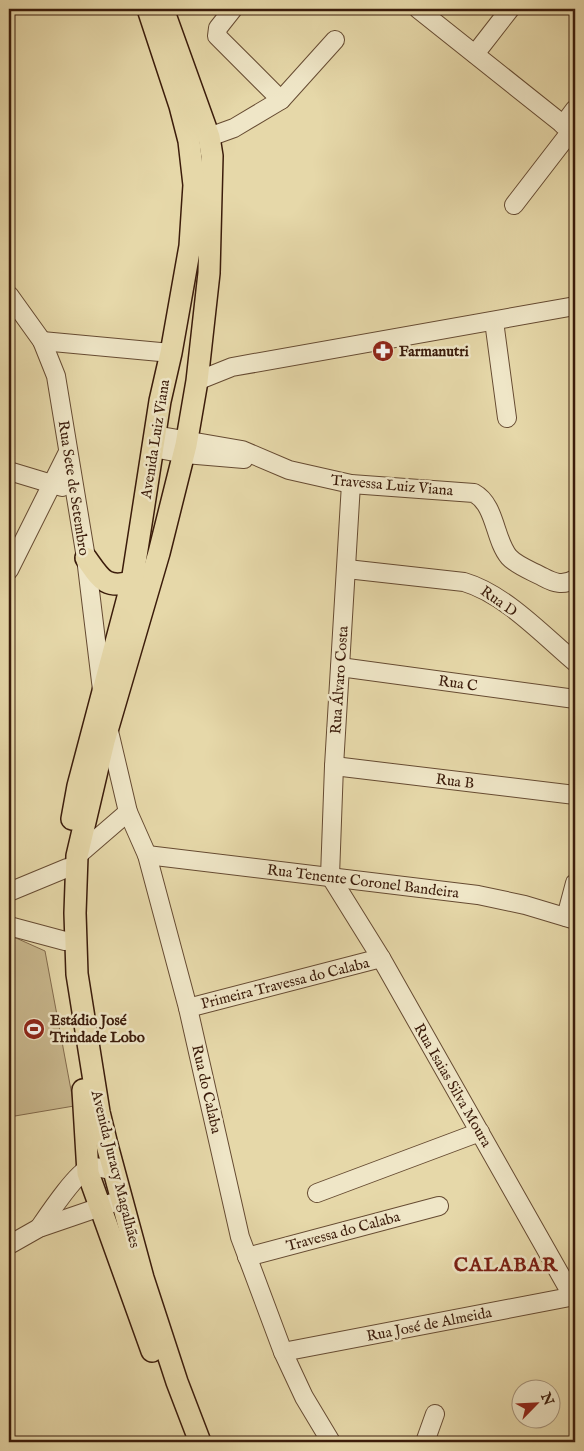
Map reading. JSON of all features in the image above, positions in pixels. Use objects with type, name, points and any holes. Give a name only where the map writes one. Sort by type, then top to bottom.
[{"type":"main road","name":"Avenida Luiz Viana","points":[[72,862],[186,448],[200,357],[211,231],[212,156],[199,139],[180,106],[148,9]]},
{"type":"main road","name":"Avenida Luiz Viana","points":[[72,862],[77,794],[132,582],[162,391],[171,353],[190,246],[199,139],[163,9]]},
{"type":"main road","points":[[86,558],[98,575],[108,584],[120,585],[132,582]]},
{"type":"main road","name":"Avenida Juracy Magalhães","points":[[72,862],[65,941],[68,988],[84,1092],[87,1169],[93,1211],[146,1310]]},
{"type":"main road","name":"Avenida Juracy Magalhães","points":[[72,862],[78,974],[99,1112],[122,1195],[146,1310],[186,1442]]},
{"type":"main road","name":"Avenida Juracy Magalhães","points":[[158,1347],[200,1442]]},
{"type":"street","points":[[234,9],[218,28],[217,36],[281,100]]},
{"type":"street","points":[[418,9],[570,130]]},
{"type":"street","points":[[475,54],[510,9]]},
{"type":"street","points":[[199,139],[234,128],[281,100],[335,40]]},
{"type":"street","points":[[514,205],[570,130],[575,109]]},
{"type":"street","name":"Rua Sete de Setembro","points":[[9,294],[42,341],[56,376],[86,558],[102,694]]},
{"type":"street","points":[[197,381],[232,367],[575,306]]},
{"type":"street","points":[[494,320],[507,418]]},
{"type":"street","points":[[42,341],[171,353]]},
{"type":"street","points":[[200,357],[232,367]]},
{"type":"street","name":"Travessa Luiz Viana","points":[[154,441],[236,459],[254,457],[289,470],[351,484],[474,493],[482,497],[502,545],[514,562],[551,582],[567,583],[575,579]]},
{"type":"street","points":[[9,570],[68,452]]},
{"type":"street","points":[[9,471],[74,490]]},
{"type":"street","name":"Rua Álvaro Costa","points":[[330,876],[334,766],[351,484]]},
{"type":"street","name":"Rua D","points":[[347,569],[477,585],[500,599],[575,662]]},
{"type":"street","name":"Rua C","points":[[340,667],[575,699]]},
{"type":"street","name":"Rua do Calaba","points":[[108,727],[128,812],[148,856],[188,1008],[211,1103],[235,1219],[247,1257],[283,1352],[304,1397],[331,1442]]},
{"type":"street","name":"Rua B","points":[[334,766],[575,795]]},
{"type":"street","points":[[9,892],[72,862],[128,812]]},
{"type":"street","name":"Rua Tenente Coronel Bandeira","points":[[148,856],[478,895],[525,905],[570,918]]},
{"type":"street","name":"Rua Isaias Silva Moura","points":[[330,876],[381,958],[574,1297]]},
{"type":"street","points":[[570,918],[575,883]]},
{"type":"street","points":[[9,926],[65,941]]},
{"type":"street","name":"Primeira Travessa do Calaba","points":[[188,1008],[381,958]]},
{"type":"street","points":[[317,1193],[480,1132]]},
{"type":"street","points":[[39,1228],[64,1194],[87,1169],[96,1167],[115,1172]]},
{"type":"street","points":[[64,1194],[93,1211]]},
{"type":"street","points":[[9,1245],[39,1228],[93,1211],[122,1195]]},
{"type":"street","name":"Travessa do Calaba","points":[[247,1257],[439,1206]]},
{"type":"street","name":"Rua José de Almeida","points":[[283,1352],[574,1297]]},
{"type":"street","points":[[425,1442],[435,1414]]},
{"type":"shaded area","name":"Estádio José Trindade Lobo","points":[[16,938],[45,951],[74,1106],[9,1117],[9,939]]},
{"type":"place","name":"Farmanutri","points":[[383,351]]},
{"type":"place","name":"Estádio José Trindade Lobo","points":[[34,1029]]},
{"type":"district","name":"CALABAR","points":[[506,1264]]}]
